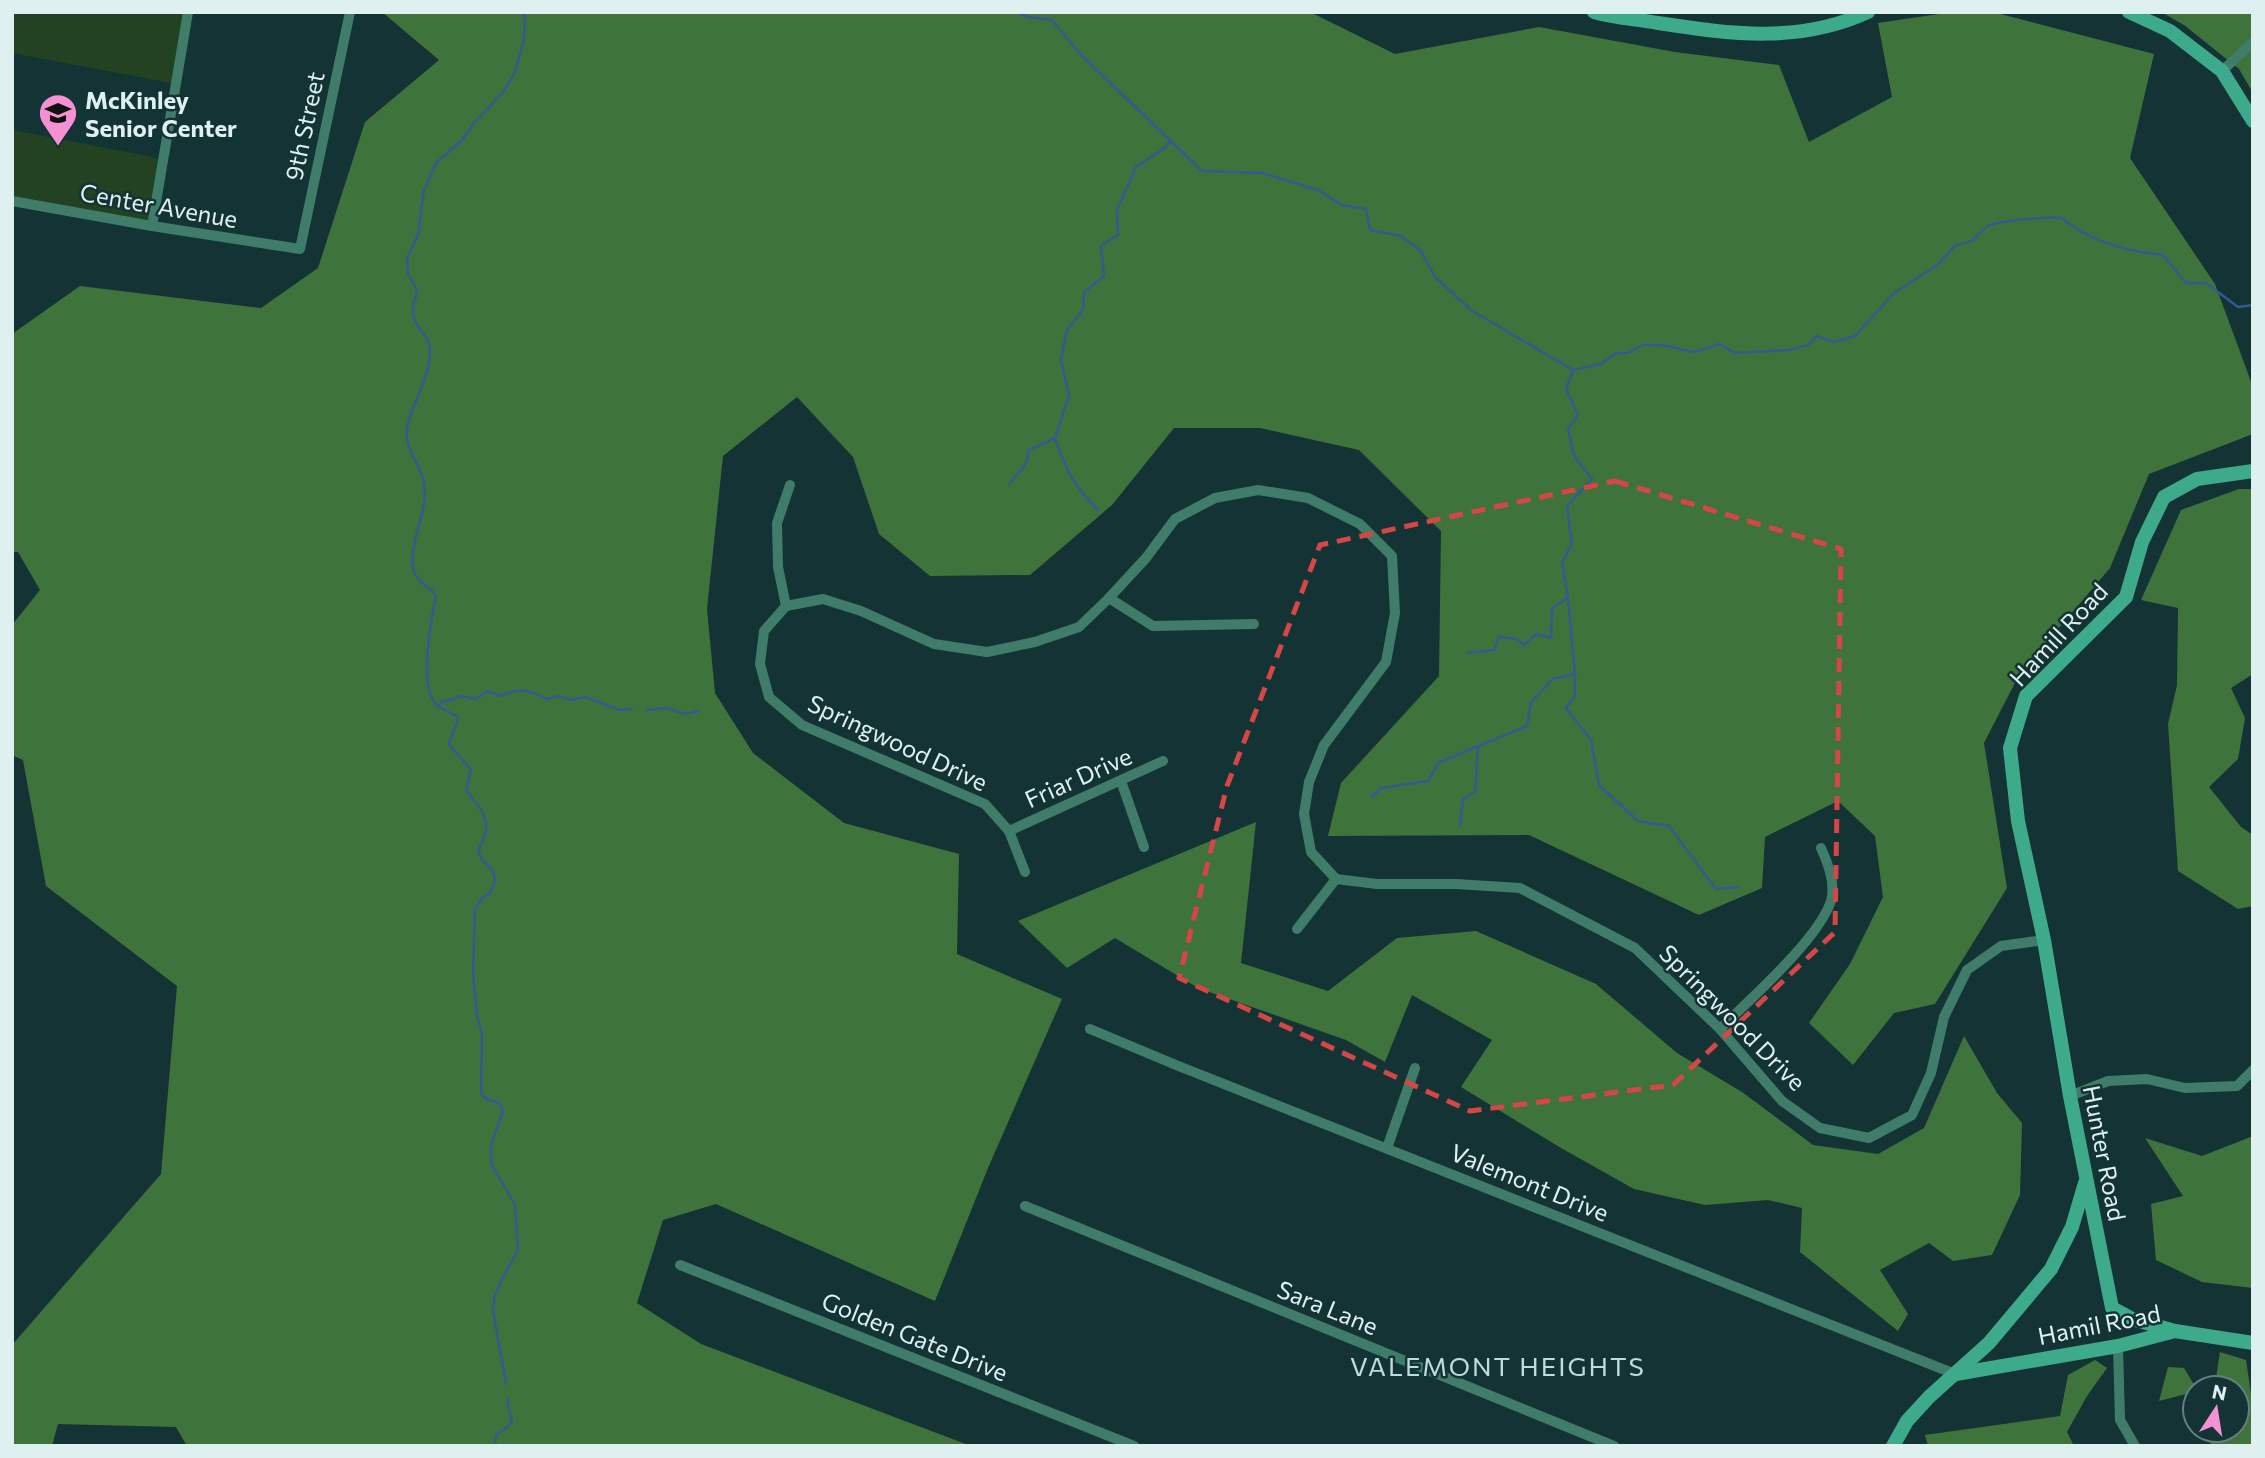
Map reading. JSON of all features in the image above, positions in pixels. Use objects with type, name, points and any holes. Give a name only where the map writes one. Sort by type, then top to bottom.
[{"type":"street","points":[[152,226],[188,12]]},
{"type":"street","name":"9th Street","points":[[300,249],[350,12]]},
{"type":"street","points":[[1594,12],[1689,27],[1773,35],[1811,32],[1848,22],[1868,12]]},
{"type":"street","points":[[2129,12],[2170,31],[2222,71],[2253,121]]},
{"type":"street","points":[[2222,71],[2253,42]]},
{"type":"street","name":"Center Avenue","points":[[12,201],[300,249]]},
{"type":"street","name":"Hamill Road","points":[[2044,940],[2018,821],[2010,748],[2026,696],[2126,597],[2142,542],[2164,497],[2197,478],[2253,471]]},
{"type":"street","points":[[790,485],[777,523],[778,566],[786,606],[822,599],[861,611],[934,644],[987,652],[1035,642],[1079,627],[1146,558],[1175,519],[1215,498],[1258,490],[1308,498],[1360,524],[1392,556],[1395,613],[1386,662],[1324,745],[1308,782],[1304,814],[1311,852],[1336,879],[1297,929]]},
{"type":"street","points":[[1109,598],[1153,626],[1254,624]]},
{"type":"street","name":"Springwood Drive","points":[[786,606],[764,631],[760,664],[769,697],[802,725],[985,804],[1009,831],[1025,872]]},
{"type":"street","name":"Friar Drive","points":[[1009,831],[1163,761]]},
{"type":"street","points":[[1121,781],[1144,848]]},
{"type":"street","points":[[1720,1029],[1785,964],[1815,928],[1831,899],[1830,867],[1821,848]]},
{"type":"street","name":"Springwood Drive","points":[[1336,879],[1377,884],[1456,884],[1520,888],[1635,948],[1720,1029],[1782,1101],[1820,1128],[1869,1138],[1912,1115],[1931,1073],[1944,1017],[1968,970],[2001,946],[2044,940]]},
{"type":"street","name":"Hunter Road","points":[[2044,940],[2070,1096],[2112,1308],[2132,1319],[2175,1331]]},
{"type":"street","name":"Valemont Drive","points":[[1090,1028],[1176,1065],[1955,1374]]},
{"type":"street","points":[[1387,1148],[1415,1068]]},
{"type":"street","points":[[2070,1096],[2108,1081],[2147,1079],[2185,1088],[2236,1087],[2253,1070]]},
{"type":"street","name":"Hamil Road","points":[[1893,1446],[1907,1421],[1989,1343],[2051,1269],[2072,1227],[2086,1181]]},
{"type":"street","name":"Sara Lane","points":[[1025,1206],[1614,1446]]},
{"type":"street","name":"Golden Gate Drive","points":[[680,1265],[1134,1446]]},
{"type":"street","name":"Hamil Road","points":[[1955,1374],[2119,1346],[2175,1331],[2253,1343]]},
{"type":"street","points":[[2119,1346],[2120,1420],[2135,1446]]},
{"type":"highlighted area","points":[[1615,481],[1841,549],[1835,932],[1673,1085],[1470,1111],[1179,978],[1227,786],[1320,545]]},
{"type":"green space","points":[[12,12],[188,12],[176,84],[12,53]]},
{"type":"green space","points":[[382,12],[1310,12],[1395,54],[1539,27],[1675,52],[1779,65],[1809,142],[1892,97],[1878,23],[1952,12],[1993,12],[2154,54],[2130,158],[2215,284],[2253,387],[2253,434],[2149,474],[2110,568],[2019,675],[1984,743],[2007,888],[1935,1004],[1894,1013],[1853,1065],[1809,1023],[1850,964],[1883,897],[1875,836],[1838,801],[1765,837],[1762,888],[1699,915],[1529,835],[1328,836],[1341,783],[1439,676],[1441,531],[1359,450],[1260,428],[1174,428],[1112,505],[1030,575],[930,576],[879,534],[853,457],[797,397],[723,456],[707,609],[715,693],[753,753],[844,823],[959,854],[957,954],[1062,999],[988,1168],[935,1301],[716,1204],[663,1220],[637,1303],[701,1344],[971,1446],[187,1446],[176,1427],[58,1424],[52,1446],[12,1446],[12,1345],[161,1174],[177,986],[46,886],[23,760],[12,755],[12,625],[40,590],[18,552],[12,552],[12,334],[80,286],[261,308],[318,268],[365,122],[439,60]]},
{"type":"green space","points":[[2161,12],[2253,12],[2253,93],[2239,69],[2184,25]]},
{"type":"green space","points":[[12,130],[163,159],[152,226],[12,201]]},
{"type":"green space","points":[[2239,489],[2253,489],[2253,674],[2231,688],[2245,718],[2238,759],[2209,787],[2241,827],[2253,835],[2253,906],[2238,909],[2178,871],[2168,724],[2177,685],[2178,608],[2141,600],[2181,510]]},
{"type":"green space","points":[[1256,822],[1241,963],[1328,991],[1397,938],[1476,931],[1596,984],[1677,1053],[1742,1092],[1813,1145],[1878,1154],[1924,1128],[1964,1036],[1997,1093],[2022,1123],[2020,1195],[1992,1255],[1953,1261],[1929,1243],[1880,1270],[1908,1314],[1898,1331],[1800,1252],[1802,1208],[1768,1200],[1705,1205],[1634,1189],[1461,1087],[1492,1040],[1412,995],[1385,1062],[1346,1040],[1198,988],[1115,938],[1067,968],[1018,921]]},
{"type":"green space","points":[[2253,1136],[2253,1288],[2202,1282],[2156,1260],[2151,1204],[2183,1196],[2145,1138],[2202,1156]]},
{"type":"green space","points":[[2220,1352],[2246,1360],[2248,1374],[2217,1374]]},
{"type":"green space","points":[[2095,1360],[2107,1368],[2087,1396],[2067,1432],[2074,1446],[1928,1446],[1925,1435],[2060,1416],[2068,1375]]},
{"type":"green space","points":[[2168,1367],[2184,1368],[2188,1374],[2181,1374],[2181,1395],[2159,1401]]},
{"type":"green space","points":[[2251,1394],[2253,1446],[2211,1444],[2251,1444]]},
{"type":"waterway","points":[[506,1384],[493,1311],[495,1295],[518,1250],[515,1205],[491,1163],[491,1145],[503,1111],[500,1104],[481,1094],[482,1034],[477,1016],[473,974],[475,909],[482,898],[490,893],[495,881],[493,871],[482,860],[478,851],[486,832],[486,824],[483,812],[466,790],[471,769],[449,745],[458,717],[435,703],[428,682],[428,651],[436,596],[416,577],[413,568],[414,547],[425,494],[422,476],[406,435],[427,370],[430,350],[414,317],[413,307],[417,291],[408,274],[407,258],[418,235],[424,190],[436,163],[463,139],[504,91],[515,72],[524,40],[525,12]]},
{"type":"waterway","points":[[1015,12],[1028,17],[1052,20],[1080,54],[1202,171],[1262,173],[1318,190],[1342,205],[1366,209],[1370,230],[1401,236],[1421,251],[1435,277],[1471,310],[1573,370],[1601,364],[1616,353],[1628,353],[1643,345],[1662,345],[1694,352],[1720,344],[1734,353],[1790,350],[1808,345],[1817,336],[1833,342],[1855,336],[1895,292],[1936,266],[1956,245],[1973,240],[1988,226],[2023,219],[2060,217],[2084,233],[2109,244],[2163,255],[2186,283],[2206,283],[2238,307],[2253,305]]},
{"type":"waterway","points":[[1009,484],[1026,464],[1029,450],[1055,438],[1069,395],[1061,360],[1067,330],[1083,310],[1084,292],[1104,276],[1101,246],[1118,235],[1117,210],[1136,167],[1170,142]]},
{"type":"waterway","points":[[1372,797],[1381,788],[1428,781],[1438,763],[1527,726],[1531,702],[1553,679],[1575,674],[1562,562],[1572,544],[1567,506],[1592,479],[1574,456],[1568,429],[1578,415],[1566,389],[1573,370]]},
{"type":"waterway","points":[[1055,439],[1072,477],[1098,510]]},
{"type":"waterway","points":[[1467,653],[1494,650],[1499,637],[1516,639],[1524,645],[1536,634],[1551,638],[1552,608],[1568,598]]},
{"type":"waterway","points":[[1575,674],[1575,696],[1566,708],[1591,740],[1599,785],[1638,821],[1669,826],[1716,889],[1739,887]]},
{"type":"waterway","points":[[438,707],[440,703],[461,696],[476,699],[487,691],[501,696],[519,691],[547,699],[558,696],[571,700],[585,697],[620,710],[632,709]]},
{"type":"waterway","points":[[647,710],[665,708],[686,714],[699,711]]},
{"type":"waterway","points":[[1460,825],[1463,799],[1475,792],[1478,748]]},
{"type":"waterway","points":[[495,1446],[496,1435],[512,1421],[508,1398]]},
{"type":"place","name":"McKinley Senior Center","points":[[58,147]]},
{"type":"district","name":"VALEMONT HEIGHTS","points":[[1498,1365]]}]
